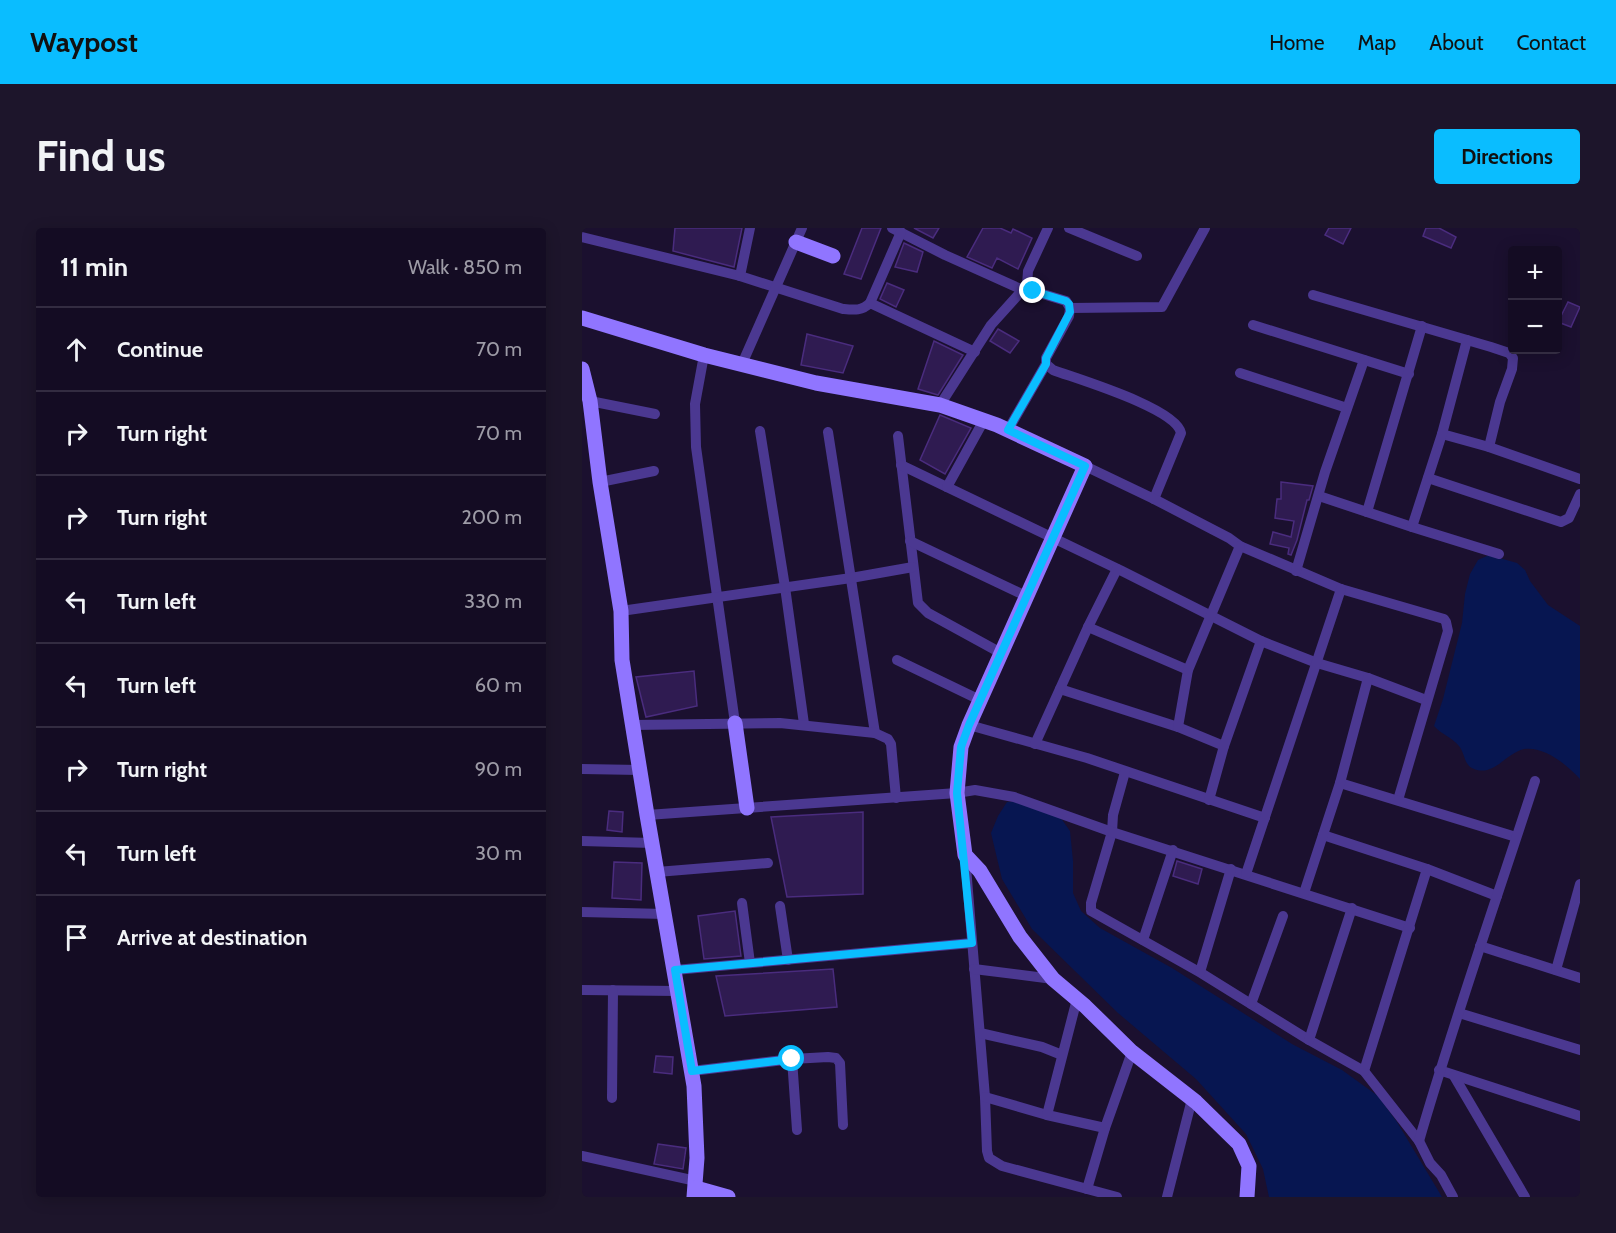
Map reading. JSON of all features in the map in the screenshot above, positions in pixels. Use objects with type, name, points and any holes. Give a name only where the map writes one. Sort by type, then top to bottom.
[{"type":"street","points":[[740,276],[750,228]]},
{"type":"street","points":[[940,405],[991,325],[1025,288],[1028,271],[1048,228]]},
{"type":"street","points":[[1069,228],[1137,256]]},
{"type":"street","points":[[1070,308],[1162,307],[1205,228]]},
{"type":"street","points":[[582,237],[740,276],[843,309],[861,309],[870,303],[896,230],[945,255],[1025,288],[1066,301],[1070,308],[1069,316],[1046,358],[1046,364],[1008,430]]},
{"type":"street","points":[[742,364],[799,235],[833,256]]},
{"type":"street","points":[[1313,295],[1467,340],[1505,352],[1513,358],[1512,369],[1500,402],[1489,447]]},
{"type":"street","points":[[870,303],[975,352]]},
{"type":"street","points":[[582,318],[704,355],[867,393],[940,405],[984,420],[1154,499],[1240,546],[1341,589],[1443,619],[1448,631],[1398,800]]},
{"type":"street","points":[[1253,325],[1409,374]]},
{"type":"street","points":[[1367,512],[1422,326]]},
{"type":"street","points":[[1412,527],[1442,434],[1467,340]]},
{"type":"street","points":[[704,355],[695,404],[695,435],[747,808]]},
{"type":"street","points":[[1296,570],[1325,472],[1364,360]]},
{"type":"street","points":[[1046,364],[1053,370],[1160,411],[1178,425],[1181,433],[1154,499]]},
{"type":"street","points":[[582,369],[590,401],[600,482],[621,611],[622,660],[692,1071],[697,1158],[696,1188]]},
{"type":"street","points":[[1240,374],[1347,408]]},
{"type":"street","points":[[590,401],[655,414]]},
{"type":"street","points":[[947,487],[984,420]]},
{"type":"street","points":[[760,431],[804,724]]},
{"type":"street","points":[[828,432],[874,733]]},
{"type":"street","points":[[1442,434],[1489,447],[1580,479]]},
{"type":"street","points":[[897,436],[917,599],[928,613],[1001,652]]},
{"type":"street","points":[[901,465],[1261,641],[1317,663],[1368,678],[1426,700]]},
{"type":"street","points":[[1085,466],[969,725],[961,747],[957,793],[965,855],[989,1158],[1002,1166],[1117,1197]]},
{"type":"street","points":[[600,482],[654,471]]},
{"type":"street","points":[[1428,478],[1561,522],[1569,518],[1580,494]]},
{"type":"street","points":[[1319,496],[1499,554]]},
{"type":"street","points":[[910,541],[1026,596]]},
{"type":"street","points":[[1178,727],[1188,670],[1240,546]]},
{"type":"street","points":[[621,611],[913,567]]},
{"type":"street","points":[[1035,744],[1117,569]]},
{"type":"street","points":[[1246,874],[1341,589]]},
{"type":"street","points":[[1088,627],[1188,670]]},
{"type":"street","points":[[1209,800],[1224,746],[1261,641]]},
{"type":"street","points":[[897,660],[980,700]]},
{"type":"street","points":[[1304,893],[1340,783],[1368,678]]},
{"type":"street","points":[[1060,690],[1178,727],[1224,746]]},
{"type":"street","points":[[633,725],[804,724],[874,733],[888,739],[891,744],[896,798]]},
{"type":"street","points":[[969,725],[1125,772],[1265,818]]},
{"type":"street","points":[[582,769],[640,770]]},
{"type":"street","points":[[1125,772],[1113,815],[1112,832],[1091,909],[1099,916],[1200,972],[1309,1040],[1364,1071],[1419,1141],[1430,1163],[1454,1197]]},
{"type":"street","points":[[1419,1141],[1439,1070],[1535,781]]},
{"type":"street","points":[[1340,783],[1516,837]]},
{"type":"street","points":[[647,815],[896,798],[975,790],[1001,794],[1410,928]]},
{"type":"street","points":[[1323,834],[1427,869],[1497,896]]},
{"type":"street","points":[[582,841],[652,843]]},
{"type":"street","points":[[1143,940],[1173,850]]},
{"type":"street","points":[[965,855],[980,871],[1020,937],[1053,979],[1132,1052],[1191,1099],[1239,1144],[1249,1166],[1247,1197]]},
{"type":"street","points":[[657,872],[768,863]]},
{"type":"street","points":[[1200,972],[1231,869]]},
{"type":"street","points":[[1364,1071],[1427,869]]},
{"type":"street","points":[[1556,970],[1580,884]]},
{"type":"street","points":[[742,903],[750,963]]},
{"type":"street","points":[[780,906],[788,960]]},
{"type":"street","points":[[1309,1040],[1352,909]]},
{"type":"street","points":[[582,912],[665,914]]},
{"type":"street","points":[[1251,1004],[1283,916]]},
{"type":"street","points":[[675,970],[972,943]]},
{"type":"street","points":[[1480,946],[1580,978]]},
{"type":"street","points":[[974,969],[1053,979]]},
{"type":"street","points":[[582,990],[678,991]]},
{"type":"street","points":[[612,1098],[613,990]]},
{"type":"street","points":[[1047,1115],[1077,999]]},
{"type":"street","points":[[1459,1013],[1580,1050]]},
{"type":"street","points":[[980,1033],[1042,1047],[1062,1054]]},
{"type":"street","points":[[1087,1189],[1105,1128],[1132,1052]]},
{"type":"street","points":[[692,1071],[828,1056],[839,1060],[843,1125]]},
{"type":"street","points":[[792,1059],[797,1130]]},
{"type":"street","points":[[1439,1070],[1580,1116]]},
{"type":"street","points":[[1454,1076],[1526,1197]]},
{"type":"street","points":[[985,1097],[1047,1115],[1105,1128]]},
{"type":"street","points":[[1167,1197],[1191,1099]]},
{"type":"street","points":[[582,1156],[728,1197]]},
{"type":"shaded area","points":[[1489,555],[1517,563],[1525,570],[1530,581],[1548,605],[1580,626],[1580,779],[1548,753],[1532,749],[1518,751],[1488,770],[1474,769],[1468,765],[1456,743],[1434,726],[1462,623],[1470,574],[1478,560]]},
{"type":"shaded area","points":[[1021,801],[1058,814],[1070,831],[1073,893],[1081,911],[1100,928],[1172,968],[1292,1044],[1342,1070],[1378,1096],[1397,1122],[1442,1197],[1269,1197],[1263,1169],[1246,1134],[1196,1079],[1118,1013],[1032,929],[1002,879],[991,833],[1007,802]]},
{"type":"building","points":[[675,228],[742,228],[734,267],[673,251]]},
{"type":"building","points":[[862,228],[881,228],[861,279],[844,274]]},
{"type":"building","points":[[914,228],[939,228],[933,238]]},
{"type":"building","points":[[983,228],[1000,228],[1011,233],[1013,229],[1032,238],[1018,269],[997,258],[992,268],[967,257]]},
{"type":"building","points":[[1329,228],[1351,228],[1343,244],[1325,235]]},
{"type":"building","points":[[1426,228],[1439,228],[1456,237],[1451,248],[1423,236]]},
{"type":"building","points":[[904,243],[923,252],[917,272],[895,267]]},
{"type":"building","points":[[887,283],[904,290],[896,307],[880,299]]},
{"type":"building","points":[[1568,302],[1580,307],[1571,327],[1562,324],[1562,314]]},
{"type":"building","points":[[998,329],[1019,341],[1010,353],[990,341]]},
{"type":"building","points":[[807,334],[853,346],[843,373],[801,365]]},
{"type":"building","points":[[934,341],[963,355],[938,395],[918,389]]},
{"type":"building","points":[[940,415],[971,428],[945,474],[920,460]]},
{"type":"building","points":[[1281,482],[1313,486],[1291,555],[1288,554],[1289,548],[1270,544],[1273,532],[1291,537],[1294,521],[1275,518],[1277,499],[1281,499]]},
{"type":"building","points":[[694,671],[697,706],[646,717],[636,677]]},
{"type":"building","points":[[609,811],[623,812],[622,832],[607,830]]},
{"type":"building","points":[[863,812],[863,894],[787,897],[771,817]]},
{"type":"building","points":[[1177,861],[1202,869],[1198,884],[1173,876]]},
{"type":"building","points":[[614,862],[642,863],[641,900],[612,898]]},
{"type":"building","points":[[735,911],[741,956],[704,959],[698,916]]},
{"type":"building","points":[[833,969],[837,1007],[725,1016],[716,976]]},
{"type":"building","points":[[656,1056],[673,1057],[672,1074],[654,1072]]},
{"type":"building","points":[[658,1144],[686,1148],[683,1169],[654,1164]]},
{"type":"route","points":[[792,1059],[692,1071],[675,970],[972,943],[957,793],[961,747],[1085,466],[1008,430],[1046,364],[1046,358],[1070,312],[1066,301],[1033,291]]}]
